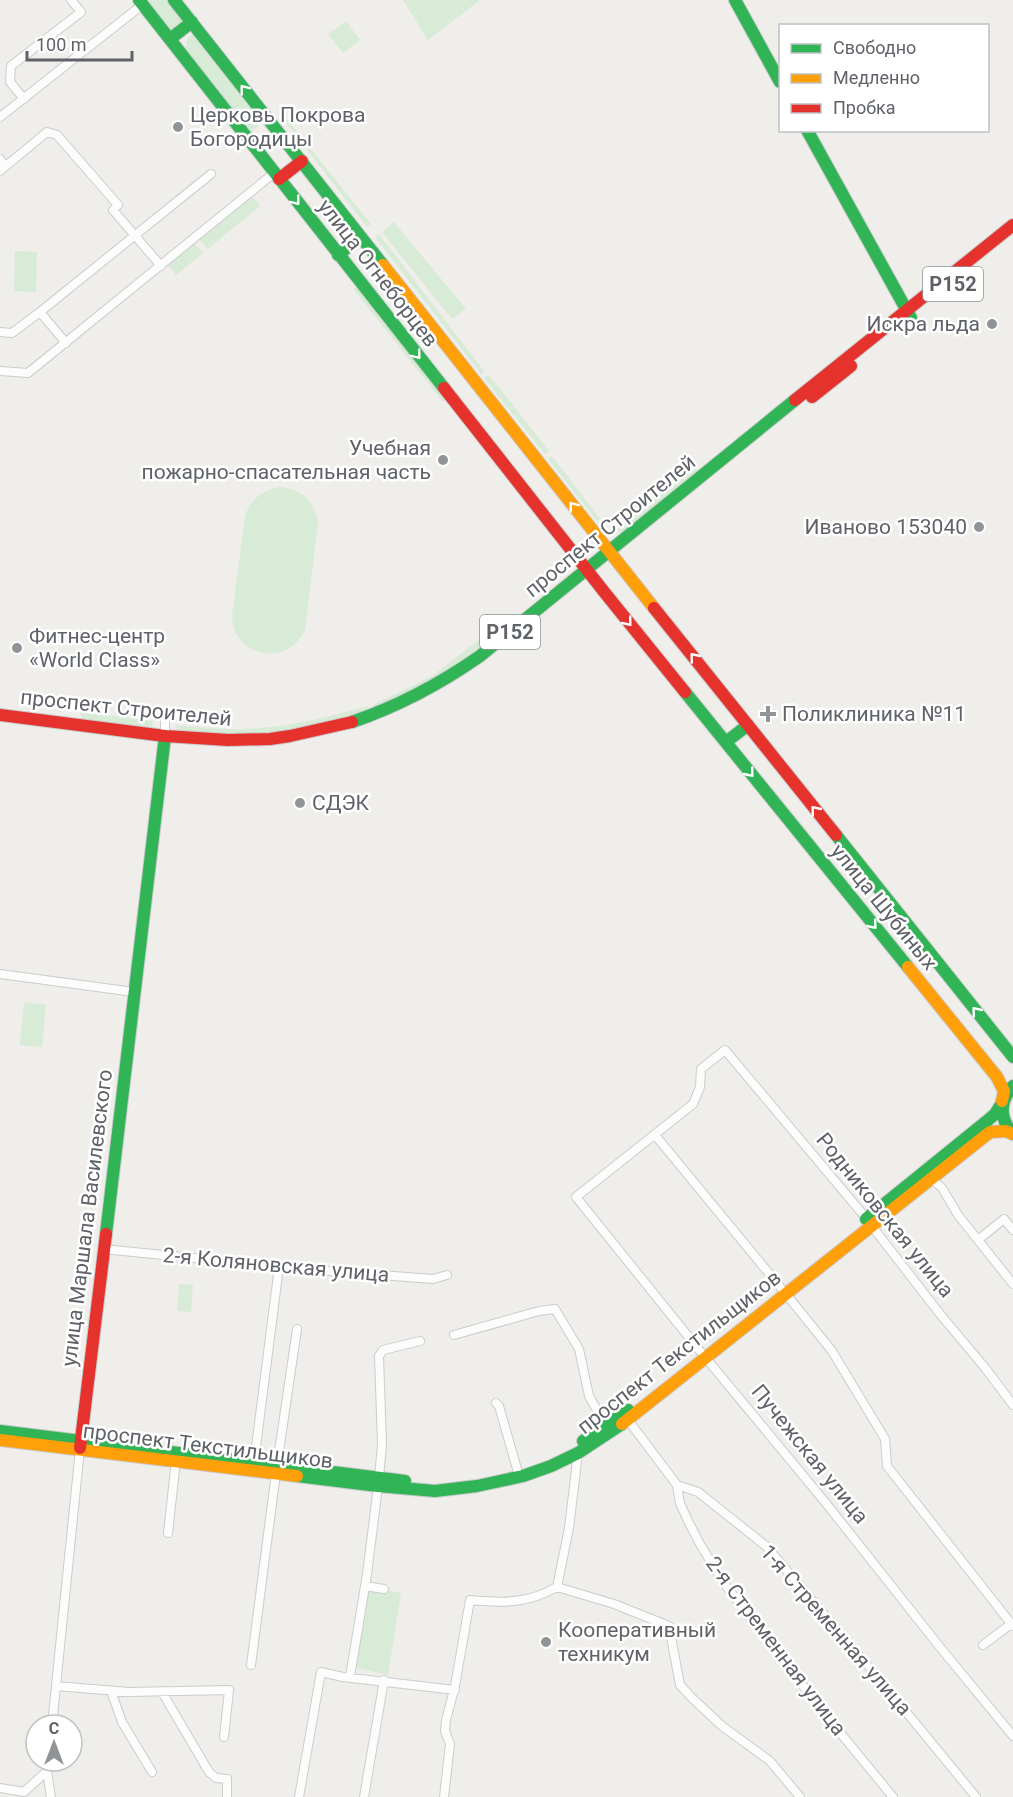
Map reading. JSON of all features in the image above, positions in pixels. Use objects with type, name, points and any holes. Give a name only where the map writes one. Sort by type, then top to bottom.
[{"type":"main road","name":"улица Огнеборцев","points":[[174,0],[612,555]]},
{"type":"main road","points":[[735,0],[779,80]]},
{"type":"main road","name":"улица Огнеборцев","points":[[140,2],[589,573]]},
{"type":"main road","points":[[170,39],[192,22]]},
{"type":"main road","points":[[808,132],[909,314]]},
{"type":"main road","points":[[277,176],[302,161]]},
{"type":"main road","name":"проспект Строителей","points":[[0,723],[164,739],[258,739],[290,736],[351,722],[390,708],[430,689],[469,664],[612,555],[909,314],[1013,225]]},
{"type":"main road","name":"проспект Строителей","points":[[909,314],[1013,236]]},
{"type":"main road","points":[[338,255],[361,237]]},
{"type":"main road","name":"улица Шубиных","points":[[612,555],[1013,1057]]},
{"type":"main road","name":"улица Шубиных","points":[[589,573],[997,1077],[1004,1091],[1001,1115],[1013,1134]]},
{"type":"main road","name":"проспект Строителей","points":[[0,715],[164,739]]},
{"type":"main road","points":[[726,742],[748,725]]},
{"type":"main road","name":"улица Маршала Василевского","points":[[80,1445],[164,739]]},
{"type":"main road","name":"проспект Текстильщиков","points":[[0,1431],[176,1460],[277,1469],[435,1491],[477,1486],[523,1476],[551,1466],[626,1417],[869,1222],[995,1114],[1007,1092],[1013,1086]]},
{"type":"main road","name":"проспект Текстильщиков","points":[[869,1222],[930,1179],[990,1132],[1006,1131],[1013,1134]]},
{"type":"main road","name":"проспект Текстильщиков","points":[[379,1482],[445,1483],[517,1469],[576,1450],[606,1426],[626,1417]]},
{"type":"main road","name":"проспект Текстильщиков","points":[[0,1440],[80,1445],[254,1462],[277,1469]]},
{"type":"street","points":[[24,99],[10,82],[11,66],[81,12],[71,0]]},
{"type":"street","points":[[0,117],[140,2]]},
{"type":"street","points":[[2,165],[47,132],[57,135],[118,205],[113,210],[161,266]]},
{"type":"street","points":[[0,332],[12,333],[211,174]]},
{"type":"street","points":[[0,371],[28,373],[277,176]]},
{"type":"street","points":[[40,312],[66,343]]},
{"type":"street","name":"улица Маршала Василевского","points":[[164,739],[165,717]]},
{"type":"street","points":[[0,974],[134,992]]},
{"type":"street","name":"Родниковская улица","points":[[656,1135],[693,1104],[700,1087],[701,1069],[725,1050],[869,1222],[1013,1405]]},
{"type":"street","points":[[656,1135],[832,1351],[885,1439],[887,1466],[1012,1625],[983,1645]]},
{"type":"street","name":"Пучежская улица","points":[[656,1135],[576,1197],[1013,1736]]},
{"type":"street","points":[[930,1179],[942,1188],[958,1215],[1013,1284]]},
{"type":"street","points":[[978,1240],[1004,1219],[1013,1230]]},
{"type":"street","name":"2-я Коляновская улица","points":[[104,1249],[279,1267],[433,1279],[447,1275]]},
{"type":"street","points":[[254,1462],[279,1267]]},
{"type":"street","points":[[454,1335],[539,1311],[555,1309],[579,1349],[590,1396],[606,1426]]},
{"type":"street","points":[[251,1665],[297,1329]]},
{"type":"street","points":[[350,1677],[379,1482],[382,1444],[380,1356],[383,1350],[420,1341]]},
{"type":"street","points":[[496,1403],[500,1406],[517,1469]]},
{"type":"street","points":[[626,1417],[677,1485]]},
{"type":"street","name":"улица Маршала Василевского","points":[[53,1713],[80,1445]]},
{"type":"street","points":[[444,1797],[450,1744],[445,1731],[446,1720],[455,1690],[470,1600],[498,1602],[528,1600],[542,1596],[556,1587],[569,1528],[576,1450]]},
{"type":"street","points":[[168,1533],[176,1460]]},
{"type":"street","name":"2-я Стременная улица","points":[[677,1485],[680,1503],[688,1521],[723,1582],[828,1718],[893,1797]]},
{"type":"street","name":"1-я Стременная улица","points":[[677,1485],[698,1492],[766,1546],[976,1797]]},
{"type":"street","points":[[365,1586],[384,1589]]},
{"type":"street","points":[[556,1587],[614,1604],[669,1626],[680,1685],[722,1726],[770,1761],[800,1797]]},
{"type":"street","points":[[299,1797],[321,1672],[455,1690]]},
{"type":"street","points":[[364,1797],[384,1680]]},
{"type":"street","points":[[56,1686],[111,1691],[229,1690],[224,1737]]},
{"type":"street","points":[[111,1691],[122,1722],[152,1772]]},
{"type":"street","points":[[162,1692],[209,1772],[216,1778],[227,1779],[227,1797]]},
{"type":"street","points":[[0,1788],[24,1792],[45,1773]]},
{"type":"street","points":[[47,1773],[51,1797]]},
{"type":"green space","points":[[147,0],[173,0],[187,19],[175,30],[169,28]]},
{"type":"green space","points":[[403,0],[480,0],[428,40]]},
{"type":"green space","points":[[346,21],[360,40],[343,53],[328,34]]},
{"type":"green space","points":[[196,34],[267,119],[251,132],[186,49],[187,39]]},
{"type":"green space","points":[[283,114],[371,224],[367,227],[280,115]]},
{"type":"green space","points":[[251,195],[260,206],[208,249],[199,239]]},
{"type":"green space","points":[[394,222],[466,309],[452,319],[382,232]]},
{"type":"green space","points":[[379,234],[484,371],[481,374],[375,237]]},
{"type":"green space","points":[[194,243],[203,253],[176,275],[168,265]]},
{"type":"green space","points":[[15,251],[37,252],[36,292],[14,291]]},
{"type":"green space","points":[[357,286],[447,399],[443,402],[353,289]]},
{"type":"green space","points":[[489,375],[549,451],[545,454],[484,378]]},
{"type":"green space","points":[[552,456],[600,519],[597,521],[548,459]]},
{"type":"green space","points":[[688,458],[700,474],[622,535],[610,520]]},
{"type":"green space","points":[[281,487],[289,488],[307,498],[314,509],[318,523],[305,630],[297,642],[286,650],[263,653],[251,649],[242,641],[235,630],[232,616],[245,516],[258,496]]},
{"type":"green space","points":[[488,633],[492,638],[438,679],[375,710],[373,705],[432,676]]},
{"type":"green space","points":[[368,706],[370,712],[310,728],[243,735],[180,731],[174,725],[227,729],[275,727]]},
{"type":"green space","points":[[80,712],[153,721],[152,728],[82,719]]},
{"type":"green space","points":[[24,1002],[46,1005],[42,1047],[20,1045]]},
{"type":"green space","points":[[179,1284],[193,1285],[191,1312],[177,1311]]},
{"type":"green space","points":[[365,1586],[401,1593],[388,1675],[352,1667]]},
{"type":"traffic: fast","points":[[139,0],[444,388]]},
{"type":"traffic: fast","points":[[174,0],[383,265]]},
{"type":"traffic: fast","points":[[735,0],[779,80]]},
{"type":"traffic: fast","points":[[170,39],[192,22]]},
{"type":"traffic: fast","points":[[808,132],[911,318]]},
{"type":"traffic: fast","points":[[338,255],[361,237]]},
{"type":"traffic: fast","points":[[352,722],[419,694],[480,656],[795,400]]},
{"type":"traffic: fast","points":[[685,692],[908,967]]},
{"type":"traffic: fast","points":[[726,742],[748,725]]},
{"type":"traffic: fast","points":[[106,1234],[165,736]]},
{"type":"traffic: fast","points":[[836,835],[1013,1057]]},
{"type":"traffic: fast","points":[[1013,1086],[1005,1098],[1002,1110],[1005,1122],[1013,1134]]},
{"type":"traffic: fast","points":[[866,1219],[987,1121],[1002,1103]]},
{"type":"traffic: fast","points":[[583,1441],[628,1410]]},
{"type":"traffic: fast","points":[[297,1476],[435,1491],[477,1486],[523,1476],[551,1466],[578,1453],[622,1424]]},
{"type":"traffic: fast","points":[[0,1431],[405,1481]]},
{"type":"traffic: slow","points":[[383,265],[654,608]]},
{"type":"traffic: slow","points":[[908,967],[997,1077],[1004,1091],[1002,1101]]},
{"type":"traffic: slow","points":[[622,1424],[990,1132],[1006,1131],[1013,1134]]},
{"type":"traffic: slow","points":[[0,1440],[297,1476]]},
{"type":"traffic: jam","points":[[279,179],[302,161]]},
{"type":"traffic: jam","points":[[795,400],[1013,225]]},
{"type":"traffic: jam","points":[[812,397],[851,366]]},
{"type":"traffic: jam","points":[[444,388],[685,692]]},
{"type":"traffic: jam","points":[[654,608],[836,835]]},
{"type":"traffic: jam","points":[[0,715],[165,736],[228,740],[270,739],[352,722]]},
{"type":"traffic: jam","points":[[80,1448],[106,1234]]},
{"type":"place","name":"Церковь Покрова Богородицы","points":[[178,127]]},
{"type":"place","name":"Искра льда","points":[[992,324]]},
{"type":"place","name":"Учебная пожарно-спасательная часть","points":[[443,460]]},
{"type":"place","name":"Иваново 153040","points":[[979,527]]},
{"type":"place","name":"Фитнес-центр «World Class»","points":[[17,648]]},
{"type":"place","name":"Поликлиника №11","points":[[768,714]]},
{"type":"place","name":"СДЭК","points":[[300,803]]},
{"type":"place","name":"Кооперативный техникум","points":[[546,1642]]}]
